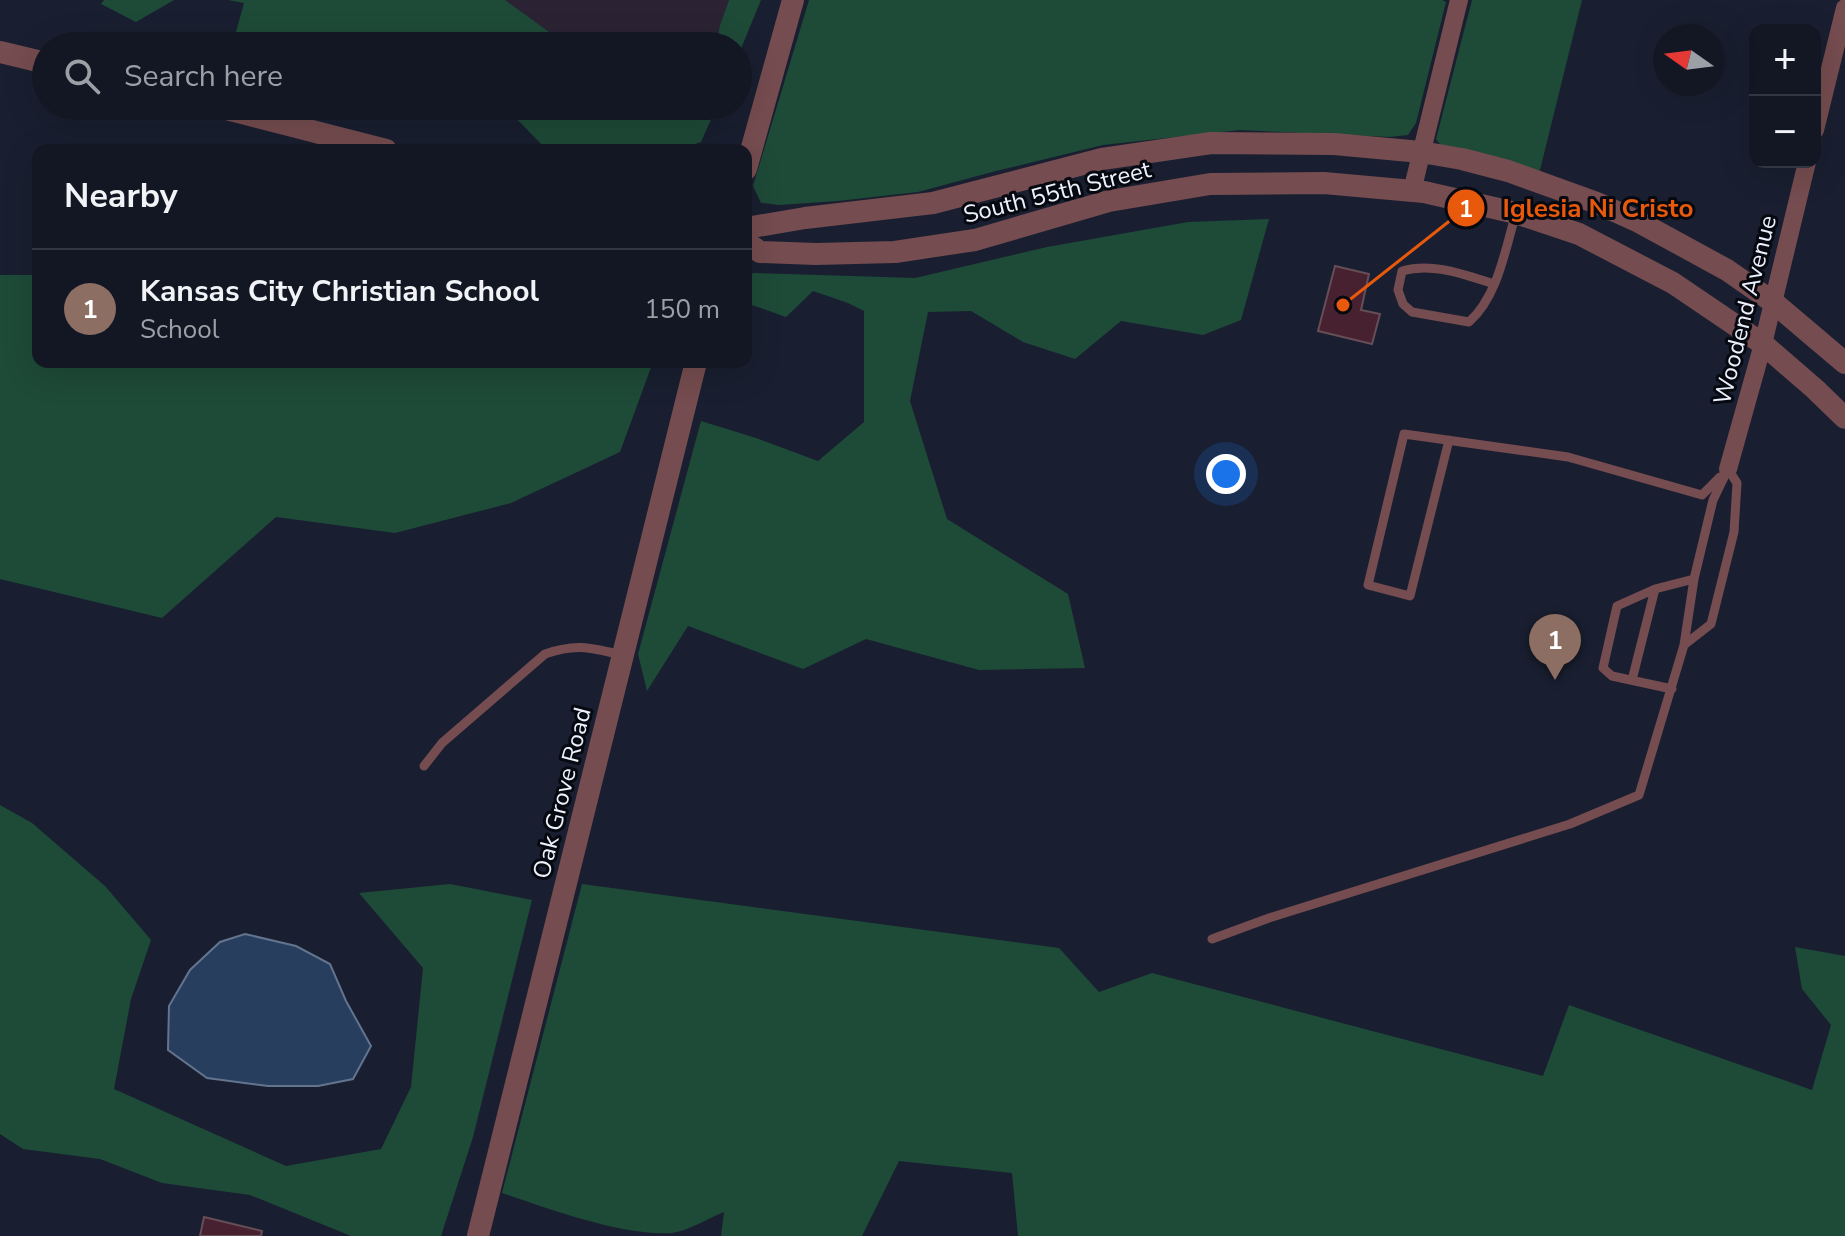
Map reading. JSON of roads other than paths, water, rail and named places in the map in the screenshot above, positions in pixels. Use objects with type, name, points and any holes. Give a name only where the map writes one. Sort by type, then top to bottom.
[{"type":"street","points":[[752,147],[793,0]]},
{"type":"street","points":[[1412,191],[1459,0]]},
{"type":"street","points":[[1821,106],[1845,8]]},
{"type":"street","points":[[0,52],[32,60]]},
{"type":"street","points":[[269,120],[363,144]]},
{"type":"street","name":"South 55th Street","points":[[752,227],[933,203],[1102,159],[1211,143],[1334,144],[1421,152],[1508,171],[1597,203],[1694,251],[1773,302],[1845,363]]},
{"type":"street","name":"Woodend Avenue","points":[[1728,469],[1763,344],[1806,168]]},
{"type":"street","name":"South 55th Street","points":[[752,246],[760,252],[895,252],[975,240],[1109,201],[1210,184],[1324,183],[1412,191],[1516,213],[1579,234],[1628,259],[1673,283],[1763,344],[1845,418]]},
{"type":"street","name":"Oak Grove Road","points":[[478,1236],[695,368]]},
{"type":"lane","points":[[1494,284],[1449,271],[1416,267],[1402,271],[1398,290],[1403,304],[1412,312],[1469,322],[1479,313],[1494,284],[1516,213]]},
{"type":"lane","points":[[1449,440],[1410,596],[1368,585],[1404,434],[1449,440],[1568,457],[1702,495],[1728,469]]},
{"type":"lane","points":[[1212,939],[1339,895],[1570,824],[1639,795],[1684,645],[1694,579],[1713,500],[1728,469]]},
{"type":"lane","points":[[1684,645],[1711,624],[1715,609],[1734,532],[1737,483],[1728,469]]},
{"type":"lane","points":[[1672,689],[1612,676],[1603,668],[1617,606],[1655,589],[1694,579]]},
{"type":"lane","points":[[1632,680],[1655,589]]},
{"type":"lane","points":[[424,766],[442,743],[545,654],[578,646],[623,655]]},
{"type":"water","points":[[245,934],[296,946],[330,964],[371,1046],[353,1079],[318,1086],[268,1086],[207,1078],[168,1050],[169,1006],[190,970],[220,942]]},
{"type":"place","name":"Iglesia Ni Cristo","points":[[1343,305]]},
{"type":"place","name":"Kansas City Christian School","points":[[1555,680]]}]
